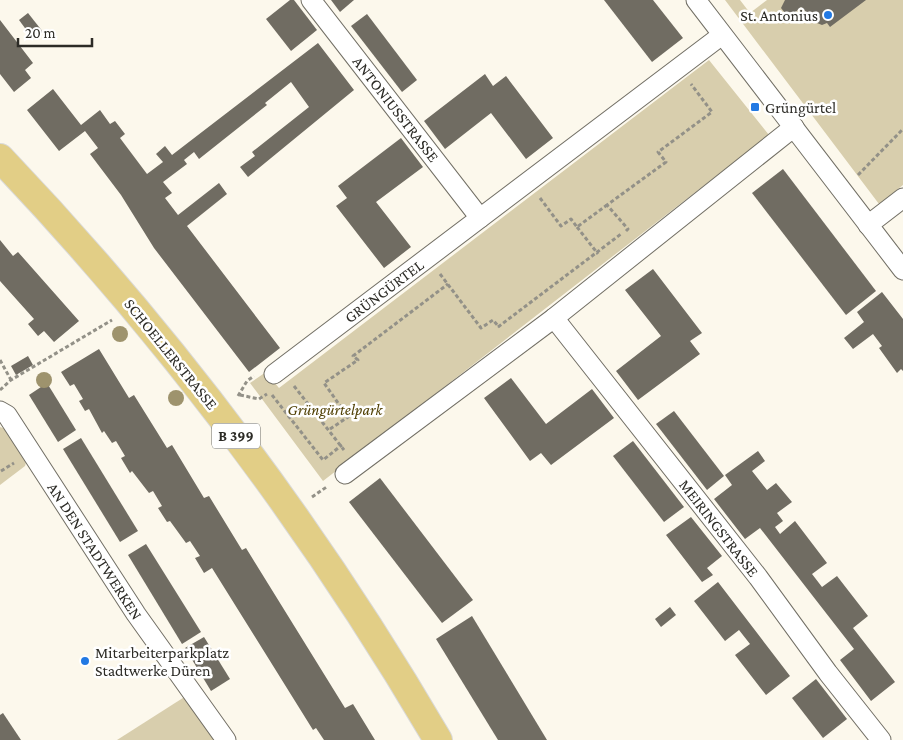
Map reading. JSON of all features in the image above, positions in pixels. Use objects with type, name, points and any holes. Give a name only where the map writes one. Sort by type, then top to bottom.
[{"type":"main road","name":"SCHOELLERSTRASSE","points":[[0,158],[134,307],[218,412],[291,511],[355,606],[438,740]]},
{"type":"street","name":"ANTONIUSSTRASSE","points":[[311,0],[480,218]]},
{"type":"street","points":[[696,0],[903,270]]},
{"type":"street","name":"GRÜNGÜRTEL","points":[[274,374],[722,35]]},
{"type":"street","points":[[345,474],[554,318],[794,127]]},
{"type":"street","points":[[868,225],[903,198]]},
{"type":"street","name":"MEIRINGSTRASSE","points":[[554,318],[758,577],[828,673],[881,740]]},
{"type":"street","name":"AN DEN STADTWERKEN","points":[[0,411],[7,415],[136,614],[226,740]]},
{"type":"path","points":[[577,227],[666,162],[658,152],[712,112],[679,68]]},
{"type":"path","points":[[854,178],[903,129]]},
{"type":"path","points":[[528,182],[561,226],[571,219],[611,272]]},
{"type":"path","points":[[498,327],[628,229],[607,205]]},
{"type":"path","points":[[428,258],[481,328],[493,320],[514,348]]},
{"type":"path","points":[[218,412],[240,395],[247,381],[264,368],[274,374],[287,378],[330,429],[348,416],[324,383],[358,360],[353,356],[448,284]]},
{"type":"path","points":[[0,390],[11,380],[134,307]]},
{"type":"path","points":[[0,360],[11,380]]},
{"type":"path","points":[[270,392],[323,460],[342,445]]},
{"type":"path","points":[[291,511],[345,474]]},
{"type":"green space","points":[[725,0],[740,0],[750,13],[767,0],[903,0],[903,185],[879,204]]},
{"type":"green space","name":"Grüngürtelpark","points":[[709,60],[769,135],[323,481],[250,383],[266,372],[279,388]]},
{"type":"green space","points":[[0,427],[11,431],[27,459],[25,466],[0,485]]},
{"type":"green space","points":[[186,696],[217,740],[117,740]]},
{"type":"building","points":[[290,0],[294,0],[317,30],[291,51],[266,19]]},
{"type":"building","points":[[331,0],[354,0],[340,12]]},
{"type":"building","points":[[604,0],[653,0],[683,38],[652,62]]},
{"type":"building","name":"St. Antonius","points":[[785,0],[866,0],[830,27],[827,23],[822,25],[817,23],[801,7],[789,18],[781,8]]},
{"type":"building","points":[[28,13],[43,32],[33,39],[19,20]]},
{"type":"building","points":[[367,14],[417,80],[402,92],[351,26]]},
{"type":"building","points":[[0,20],[33,63],[25,70],[31,78],[14,92],[0,74]]},
{"type":"building","points":[[318,43],[354,90],[248,177],[240,167],[255,156],[252,152],[309,107],[291,82],[265,103],[267,105],[199,159],[194,152],[184,160],[187,164],[163,182],[172,193],[165,198],[178,215],[219,183],[227,194],[187,226],[280,348],[249,372],[154,248],[121,195],[90,154],[98,148],[85,131],[59,151],[27,110],[53,89],[81,125],[100,110],[110,124],[115,121],[125,134],[120,138],[147,174],[163,162],[156,154],[165,146],[172,155]]},
{"type":"building","points":[[485,74],[493,86],[506,76],[553,138],[526,159],[491,113],[445,149],[424,121]]},
{"type":"building","points":[[401,138],[423,167],[376,202],[411,247],[384,268],[336,206],[347,198],[338,186]]},
{"type":"building","points":[[783,169],[876,291],[846,315],[752,193]]},
{"type":"building","points":[[0,240],[13,256],[18,252],[79,321],[54,342],[44,331],[38,336],[28,324],[34,319],[0,281]]},
{"type":"building","points":[[653,269],[702,333],[690,341],[700,354],[638,400],[616,371],[661,336],[625,290]]},
{"type":"building","points":[[882,292],[903,319],[903,371],[901,369],[897,373],[879,348],[882,346],[873,334],[853,349],[844,338],[864,322],[857,312]]},
{"type":"building","points":[[99,349],[129,398],[134,395],[167,448],[172,445],[204,498],[209,496],[242,550],[246,548],[345,708],[353,704],[375,740],[324,740],[316,728],[313,730],[212,568],[204,573],[195,558],[200,556],[190,541],[186,543],[170,521],[167,522],[158,508],[162,506],[153,491],[149,493],[132,471],[130,473],[121,458],[125,456],[116,441],[112,443],[104,431],[102,433],[89,409],[85,411],[79,401],[83,399],[74,384],[70,386],[61,372]]},
{"type":"building","points":[[28,356],[33,365],[16,375],[11,366]]},
{"type":"building","points":[[511,378],[546,424],[592,389],[614,418],[551,465],[541,453],[530,461],[484,398]]},
{"type":"building","points":[[47,383],[76,430],[58,442],[29,395]]},
{"type":"building","points":[[674,411],[724,476],[707,490],[656,424]]},
{"type":"building","points":[[81,438],[138,531],[120,542],[63,449]]},
{"type":"building","points":[[633,441],[684,507],[664,522],[613,456]]},
{"type":"building","points":[[758,451],[765,461],[752,471],[767,490],[776,483],[792,502],[777,513],[783,521],[775,527],[780,534],[795,521],[827,563],[812,574],[822,587],[837,576],[868,616],[853,628],[895,682],[871,701],[840,660],[854,649],[760,528],[745,539],[714,499],[732,485],[725,475]]},
{"type":"building","points":[[380,478],[473,600],[442,623],[349,502]]},
{"type":"building","points":[[691,517],[722,556],[707,568],[713,575],[702,582],[666,535]]},
{"type":"building","points":[[146,544],[201,632],[182,644],[128,555]]},
{"type":"building","points":[[718,582],[790,676],[766,695],[735,655],[750,644],[739,630],[725,641],[694,601]]},
{"type":"building","points":[[670,607],[676,615],[661,627],[655,619]]},
{"type":"building","points":[[472,616],[547,740],[498,740],[436,639]]},
{"type":"building","points":[[204,637],[230,679],[211,691],[185,648]]},
{"type":"building","points":[[816,679],[847,719],[823,738],[792,698]]},
{"type":"building","points":[[3,713],[21,740],[0,740],[0,715]]},
{"type":"place","name":"St. Antonius","points":[[828,15]]},
{"type":"place","name":"Grüngürtel","points":[[755,107]]},
{"type":"place","name":"Mitarbeiterparkplatz Stadtwerke Düren","points":[[85,661]]}]
